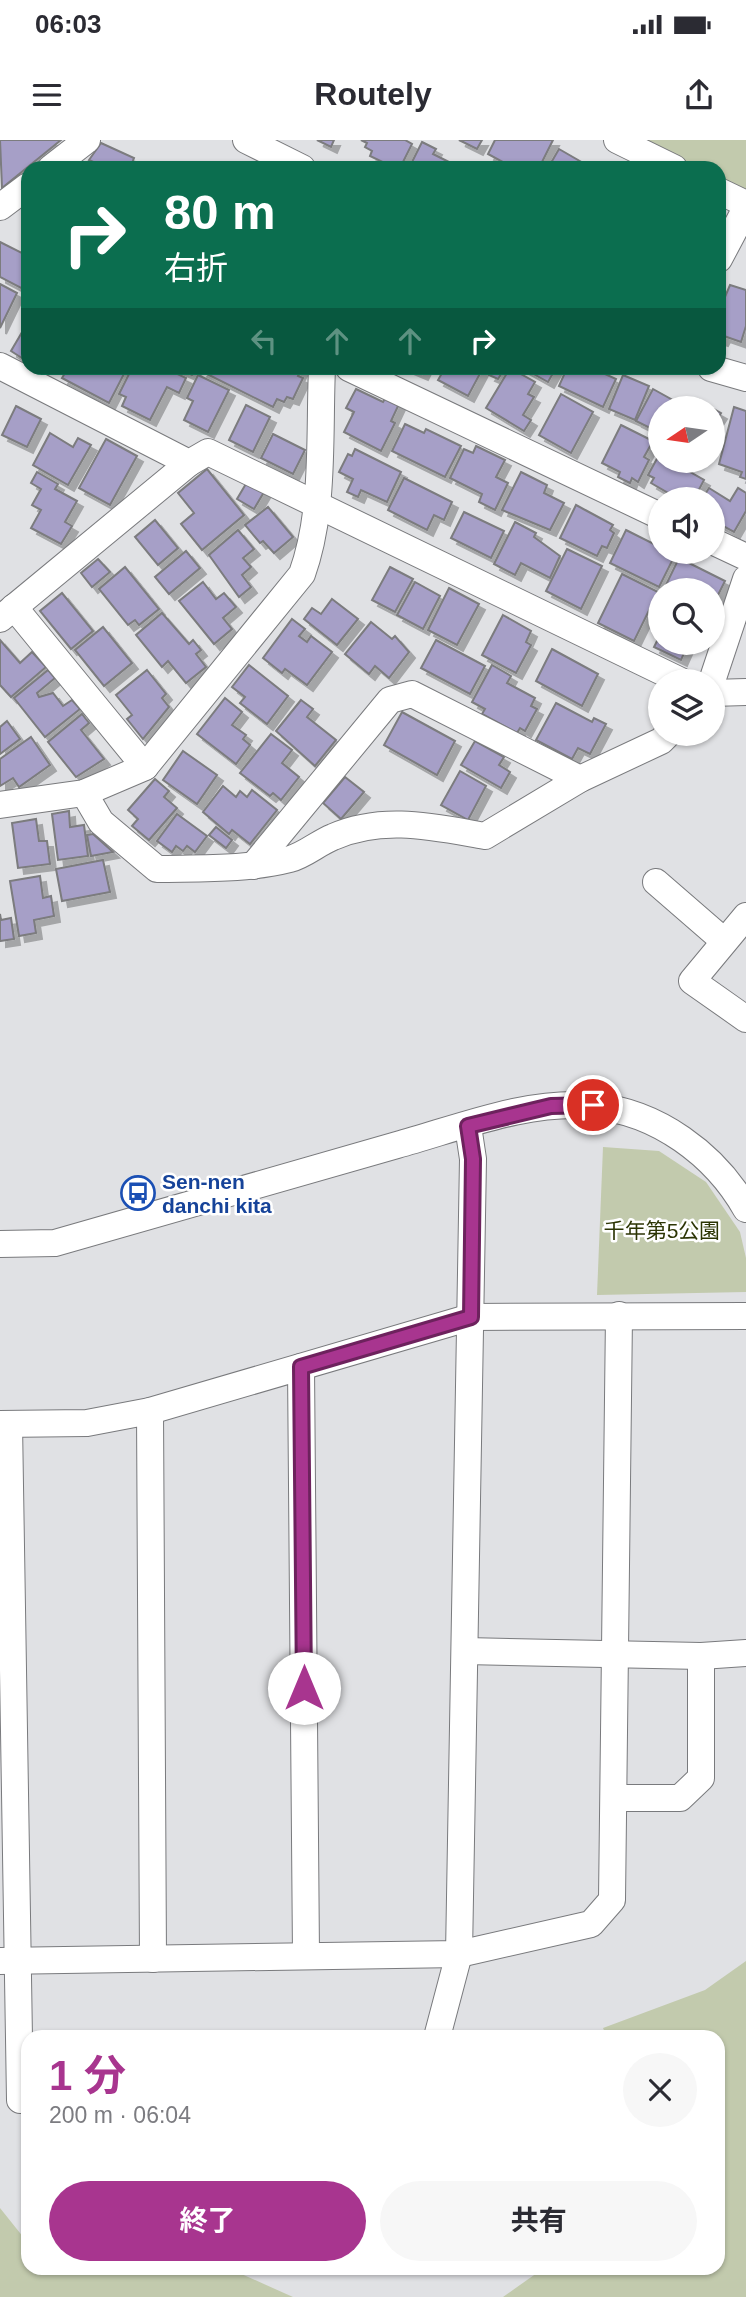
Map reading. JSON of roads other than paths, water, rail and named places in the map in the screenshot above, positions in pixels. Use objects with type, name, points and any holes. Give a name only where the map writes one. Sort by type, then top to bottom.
[{"type":"street","points":[[60,161],[87,140]]},
{"type":"street","points":[[246,140],[288,161]]},
{"type":"street","points":[[617,140],[660,161]]},
{"type":"street","points":[[8,207],[21,193]]},
{"type":"street","points":[[726,195],[746,206],[726,245]]},
{"type":"street","points":[[0,366],[189,463]]},
{"type":"street","points":[[726,372],[746,377]]},
{"type":"street","points":[[0,806],[84,793],[145,767],[302,574],[310,552],[316,504],[322,375]]},
{"type":"street","points":[[363,375],[648,510]]},
{"type":"street","points":[[145,767],[7,613],[189,463],[208,452],[656,669]]},
{"type":"street","points":[[725,547],[746,557]]},
{"type":"street","points":[[716,669],[746,579]]},
{"type":"street","points":[[725,693],[746,692]]},
{"type":"street","points":[[253,866],[390,700],[412,694],[580,779]]},
{"type":"street","points":[[84,793],[101,822],[157,869],[253,866],[293,858],[334,836],[374,825],[408,823],[485,836],[580,779],[650,746]]},
{"type":"street","points":[[656,882],[724,942]]},
{"type":"street","points":[[746,916],[692,981],[746,1019]]},
{"type":"street","points":[[0,1244],[55,1243],[468,1126],[551,1106],[593,1105],[625,1111],[666,1129],[702,1153],[736,1192],[746,1209]]},
{"type":"street","points":[[439,2030],[459,1954],[473,1159],[468,1126]]},
{"type":"street","points":[[9,1961],[459,1954],[591,1924],[612,1900],[619,1315]]},
{"type":"street","points":[[16,2101],[9,1961],[4,1424],[86,1423],[150,1412],[471,1317],[746,1316]]},
{"type":"street","points":[[301,1367],[306,1955]]},
{"type":"street","points":[[150,1412],[153,1959]]},
{"type":"street","points":[[465,1651],[701,1656],[746,1653]]},
{"type":"street","points":[[614,1798],[680,1798],[701,1777],[701,1656]]},
{"type":"place","name":"Sen-nen danchi kita","points":[[138,1193]]},
{"type":"park label","name":"千年第5公園","points":[[662,1230]]}]
